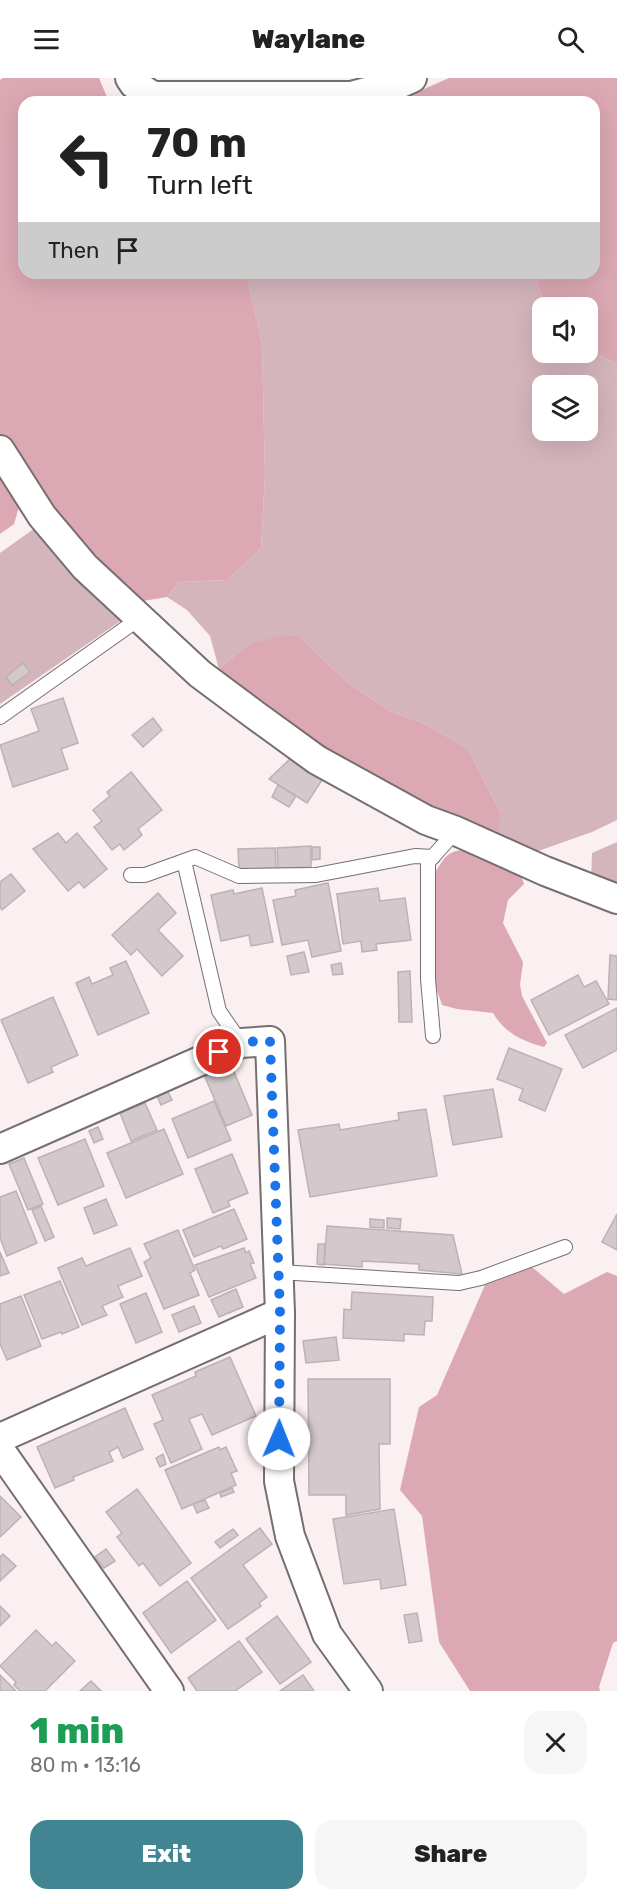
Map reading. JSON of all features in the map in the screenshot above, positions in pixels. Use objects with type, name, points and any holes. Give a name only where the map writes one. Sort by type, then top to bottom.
[{"type":"street","points":[[130,78],[134,84],[153,96],[351,96],[412,78]]},
{"type":"street","points":[[0,450],[42,516],[85,567],[200,674],[317,760],[426,820],[617,899]]},
{"type":"street","points":[[0,1149],[241,1042],[270,1041],[280,1313],[279,1481],[290,1536],[327,1634],[368,1691]]},
{"type":"street","points":[[0,1438],[280,1313]]},
{"type":"street","points":[[0,1450],[169,1691]]},
{"type":"lane","points":[[0,717],[140,618]]},
{"type":"lane","points":[[433,1035],[428,979],[428,862],[456,831]]},
{"type":"lane","points":[[131,875],[145,875],[195,857],[239,876],[316,875],[414,856],[433,856]]},
{"type":"lane","points":[[184,861],[219,1011],[241,1042]]},
{"type":"lane","points":[[279,1272],[459,1283],[481,1278],[565,1247]]},
{"type":"shaded area","points":[[3,78],[99,78],[106,96],[18,96],[18,279],[247,279],[262,344],[265,476],[261,548],[228,580],[179,582],[167,597],[137,602],[52,512],[15,450],[0,434],[0,80]]},
{"type":"shaded area","points":[[449,78],[617,78],[617,364],[598,355],[598,297],[542,297],[537,279],[600,279],[600,96],[408,96]]},
{"type":"shaded area","points":[[247,279],[537,279],[542,297],[532,297],[532,363],[598,363],[598,355],[617,364],[617,820],[592,832],[530,854],[486,834],[500,812],[468,749],[425,724],[390,711],[348,683],[300,637],[246,646],[219,669],[210,636],[187,610],[167,597],[179,582],[228,580],[261,548],[265,476],[262,344]]},
{"type":"shaded area","points":[[0,479],[19,507],[14,524],[0,534]]},
{"type":"shaded area","points":[[35,528],[122,620],[0,704],[0,553]]},
{"type":"shaded area","points":[[281,635],[300,637],[348,683],[390,711],[425,724],[468,749],[500,812],[499,828],[486,834],[356,770],[301,733],[219,669],[246,646]]},
{"type":"shaded area","points":[[617,842],[617,888],[591,880],[592,853]]},
{"type":"shaded area","points":[[463,850],[520,873],[524,884],[508,900],[503,923],[523,962],[520,985],[522,996],[547,1043],[544,1047],[515,1035],[503,1026],[493,1013],[442,1005],[436,987],[436,871],[450,854]]},
{"type":"shaded area","points":[[532,1267],[564,1294],[607,1272],[617,1276],[617,1641],[613,1643],[599,1687],[600,1691],[470,1691],[439,1642],[422,1516],[400,1490],[419,1407],[437,1395],[485,1285]]},
{"type":"building","points":[[23,663],[30,672],[12,685],[6,677]]},
{"type":"building","points":[[63,698],[78,743],[61,749],[68,769],[13,787],[0,745],[39,731],[31,709]]},
{"type":"building","points":[[153,718],[162,730],[143,747],[132,735]]},
{"type":"building","points":[[292,757],[324,777],[307,803],[269,779]]},
{"type":"building","points":[[131,772],[162,810],[138,829],[142,835],[124,850],[120,844],[112,850],[94,827],[102,821],[93,810],[110,796],[107,792]]},
{"type":"building","points":[[278,785],[296,796],[289,807],[272,797]]},
{"type":"building","points":[[58,833],[66,843],[77,833],[107,869],[84,888],[79,882],[68,891],[33,849]]},
{"type":"building","points":[[311,846],[311,867],[278,868],[277,848]]},
{"type":"building","points":[[312,847],[320,847],[320,859],[312,860]]},
{"type":"building","points":[[275,848],[276,868],[239,870],[238,849]]},
{"type":"building","points":[[11,874],[25,891],[2,910],[0,882]]},
{"type":"building","points":[[328,883],[341,951],[312,957],[308,940],[282,945],[273,900],[296,896],[295,890]]},
{"type":"building","points":[[262,888],[273,942],[251,946],[249,935],[221,941],[211,895],[233,890],[234,894]]},
{"type":"building","points":[[378,888],[380,901],[405,898],[411,940],[376,944],[377,950],[362,952],[361,941],[343,944],[337,894]]},
{"type":"building","points":[[158,893],[176,913],[158,930],[183,956],[162,976],[137,949],[131,955],[112,935]]},
{"type":"building","points":[[304,952],[309,972],[291,975],[287,956]]},
{"type":"building","points":[[610,955],[617,956],[617,1000],[608,999]]},
{"type":"building","points":[[126,961],[149,1013],[98,1035],[76,983],[89,977],[92,984],[113,975],[110,968]]},
{"type":"building","points":[[341,963],[343,974],[333,975],[331,965]]},
{"type":"building","points":[[410,971],[412,1022],[399,1022],[398,972]]},
{"type":"building","points":[[578,975],[584,987],[596,981],[609,1004],[549,1035],[531,1000]]},
{"type":"building","points":[[53,997],[78,1055],[51,1067],[53,1072],[28,1083],[1,1020]]},
{"type":"building","points":[[617,1008],[617,1050],[583,1068],[565,1035]]},
{"type":"building","points":[[509,1048],[562,1069],[545,1111],[519,1100],[523,1089],[497,1079]]},
{"type":"building","points":[[232,1067],[252,1115],[226,1126],[205,1077]]},
{"type":"building","points":[[493,1089],[502,1137],[453,1145],[444,1096]]},
{"type":"building","points":[[168,1092],[172,1100],[161,1105],[157,1096]]},
{"type":"building","points":[[214,1101],[231,1140],[188,1158],[172,1119]]},
{"type":"building","points":[[145,1103],[157,1130],[131,1141],[120,1113]]},
{"type":"building","points":[[426,1109],[437,1176],[310,1197],[298,1130],[339,1124],[340,1130],[399,1120],[398,1113]]},
{"type":"building","points":[[98,1127],[103,1139],[94,1143],[89,1131]]},
{"type":"building","points":[[164,1129],[183,1174],[126,1198],[107,1153]]},
{"type":"building","points":[[85,1139],[104,1186],[58,1205],[38,1158]]},
{"type":"building","points":[[232,1154],[248,1193],[228,1201],[230,1206],[213,1213],[195,1169]]},
{"type":"building","points":[[24,1158],[43,1204],[28,1210],[9,1164]]},
{"type":"building","points":[[16,1191],[37,1243],[7,1256],[0,1238],[0,1197]]},
{"type":"building","points":[[106,1199],[117,1225],[94,1234],[84,1208]]},
{"type":"building","points":[[41,1206],[54,1237],[45,1241],[32,1210]]},
{"type":"building","points":[[234,1209],[247,1239],[194,1257],[183,1230]]},
{"type":"building","points":[[617,1214],[617,1250],[602,1242]]},
{"type":"building","points":[[387,1218],[401,1219],[400,1229],[387,1228]]},
{"type":"building","points":[[370,1219],[384,1220],[384,1228],[370,1227]]},
{"type":"building","points":[[327,1226],[453,1235],[462,1274],[419,1270],[419,1264],[362,1261],[362,1267],[324,1264]]},
{"type":"building","points":[[178,1230],[195,1270],[190,1273],[199,1295],[164,1309],[144,1262],[151,1258],[144,1244]]},
{"type":"building","points":[[318,1244],[325,1244],[324,1265],[317,1264]]},
{"type":"building","points":[[130,1248],[142,1276],[118,1286],[123,1297],[102,1306],[107,1315],[82,1325],[58,1268],[82,1258],[86,1266]]},
{"type":"building","points":[[244,1248],[246,1253],[249,1251],[254,1263],[250,1264],[256,1278],[209,1297],[195,1265]]},
{"type":"building","points":[[0,1252],[9,1273],[0,1276]]},
{"type":"building","points":[[60,1281],[79,1327],[42,1339],[24,1295]]},
{"type":"building","points":[[236,1289],[243,1307],[219,1317],[211,1300]]},
{"type":"building","points":[[352,1292],[433,1297],[432,1321],[425,1321],[424,1335],[404,1334],[404,1341],[343,1338],[344,1309],[351,1310]]},
{"type":"building","points":[[146,1293],[162,1332],[136,1343],[120,1304]]},
{"type":"building","points":[[21,1296],[41,1346],[7,1360],[0,1344],[0,1304]]},
{"type":"building","points":[[194,1306],[201,1323],[179,1332],[172,1315]]},
{"type":"building","points":[[336,1337],[339,1360],[306,1363],[303,1341]]},
{"type":"building","points":[[230,1357],[256,1416],[212,1435],[202,1414],[189,1419],[202,1449],[171,1463],[154,1424],[163,1420],[152,1395],[196,1376],[195,1372]]},
{"type":"building","points":[[308,1379],[390,1379],[390,1444],[379,1444],[380,1509],[346,1515],[346,1495],[309,1495]]},
{"type":"building","points":[[125,1408],[143,1449],[123,1458],[118,1447],[109,1452],[113,1461],[73,1477],[74,1480],[55,1488],[37,1447]]},
{"type":"building","points":[[219,1447],[220,1450],[226,1447],[237,1471],[231,1473],[236,1485],[182,1509],[165,1470]]},
{"type":"building","points":[[163,1454],[166,1464],[160,1467],[156,1458]]},
{"type":"building","points":[[232,1488],[234,1492],[221,1497],[220,1493]]},
{"type":"building","points":[[137,1489],[191,1563],[160,1586],[143,1563],[139,1566],[117,1537],[122,1533],[106,1512]]},
{"type":"building","points":[[0,1496],[21,1517],[0,1537]]},
{"type":"building","points":[[205,1500],[209,1508],[197,1513],[193,1504]]},
{"type":"building","points":[[394,1509],[406,1585],[381,1589],[380,1579],[344,1584],[333,1519]]},
{"type":"building","points":[[260,1528],[272,1544],[243,1565],[267,1597],[259,1603],[261,1606],[228,1629],[191,1578]]},
{"type":"building","points":[[233,1529],[238,1535],[220,1548],[215,1542]]},
{"type":"building","points":[[106,1549],[115,1561],[104,1568],[95,1557]]},
{"type":"building","points":[[3,1554],[16,1566],[0,1581],[0,1557]]},
{"type":"building","points":[[187,1581],[216,1620],[171,1653],[143,1613]]},
{"type":"building","points":[[0,1606],[10,1616],[0,1626]]},
{"type":"building","points":[[417,1613],[422,1641],[409,1643],[404,1615]]},
{"type":"building","points":[[277,1616],[311,1662],[280,1684],[246,1639]]},
{"type":"building","points":[[36,1630],[52,1646],[56,1642],[75,1661],[45,1691],[20,1691],[14,1685],[16,1682],[0,1666]]},
{"type":"building","points":[[239,1641],[262,1672],[235,1691],[197,1691],[188,1678]]},
{"type":"building","points":[[0,1675],[16,1691],[0,1691]]},
{"type":"building","points":[[303,1675],[314,1691],[280,1691]]},
{"type":"building","points":[[91,1681],[101,1691],[80,1691]]},
{"type":"route","points":[[219,1052],[241,1042],[270,1041],[280,1313],[279,1439]]}]
